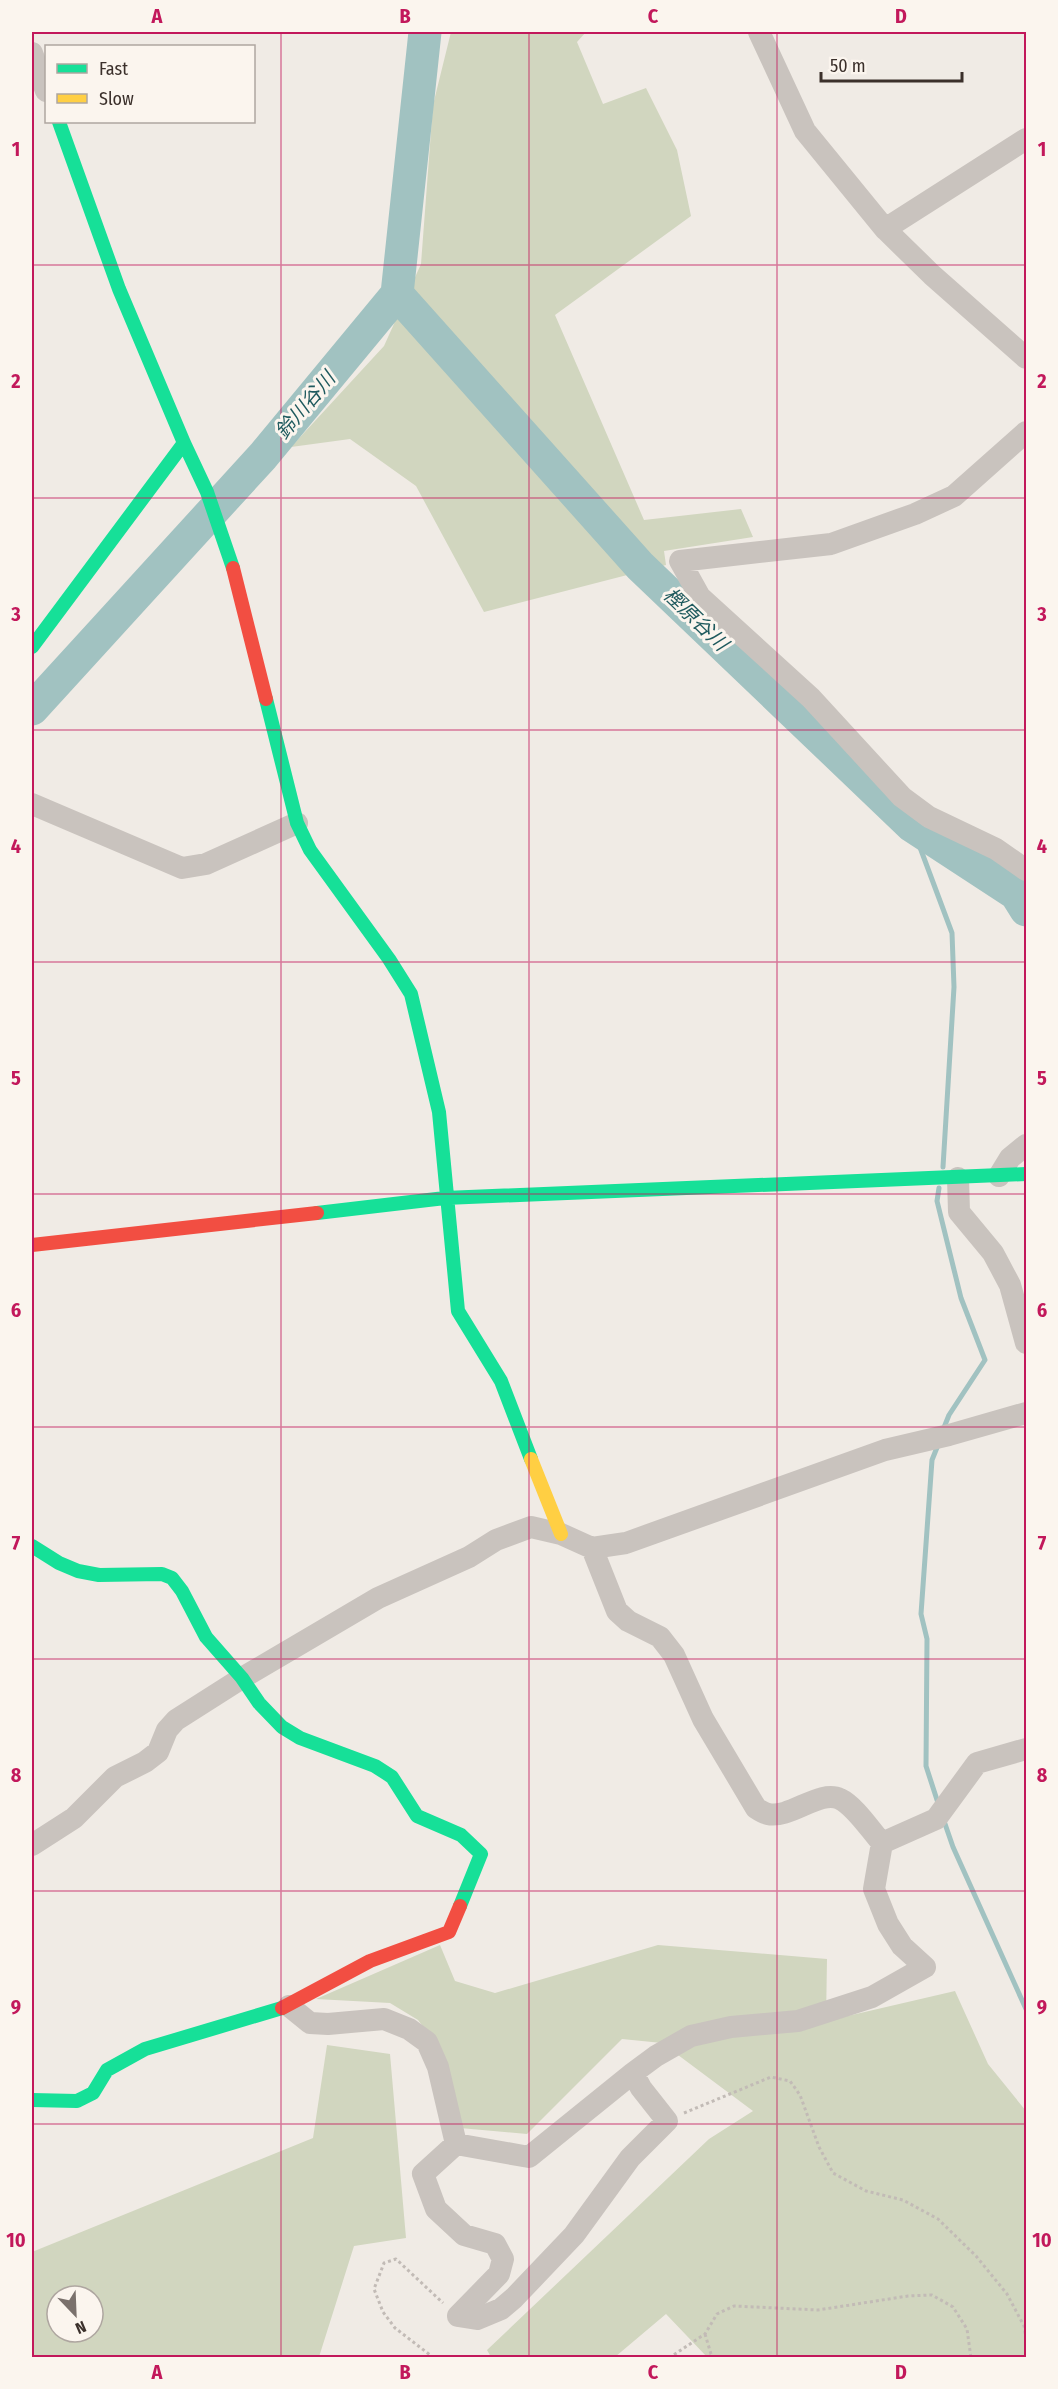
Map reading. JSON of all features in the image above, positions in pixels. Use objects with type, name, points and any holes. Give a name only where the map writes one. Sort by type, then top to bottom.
[{"type":"street","points":[[759,32],[805,130],[885,229],[932,275],[1026,357]]},
{"type":"street","points":[[32,53],[45,88]]},
{"type":"street","points":[[59,123],[119,290],[217,518],[241,596],[297,823],[310,850],[390,959],[411,994],[439,1112],[458,1311],[465,1328],[494,1367],[507,1393],[540,1485],[555,1513],[561,1534]]},
{"type":"street","points":[[885,229],[1026,139]]},
{"type":"street","points":[[1026,432],[954,496],[915,514],[831,544],[680,561],[700,597],[811,698],[902,797],[929,817],[996,849],[1026,870]]},
{"type":"street","points":[[32,647],[184,443]]},
{"type":"street","points":[[32,804],[182,868],[206,864],[297,823]]},
{"type":"street","points":[[999,1176],[1010,1158],[1026,1145]]},
{"type":"street","points":[[32,1245],[446,1198],[1026,1174]]},
{"type":"street","points":[[947,1178],[960,1212],[993,1254],[1010,1285],[1026,1343]]},
{"type":"street","points":[[32,1845],[74,1818],[115,1777],[145,1762],[158,1752],[167,1730],[176,1720],[242,1678],[378,1598],[469,1557],[496,1540],[531,1527],[561,1534],[592,1548],[626,1543],[885,1450],[1026,1413]]},
{"type":"street","points":[[32,1546],[59,1563],[78,1571],[99,1575],[162,1574],[172,1578],[182,1591],[206,1637],[242,1678],[259,1703],[282,1727],[300,1738],[375,1766],[392,1776],[417,1816],[461,1835],[481,1854],[449,1932],[370,1961],[289,2006],[145,2049],[107,2070],[93,2093],[78,2101],[32,2100]]},
{"type":"street","points":[[592,1548],[618,1611],[628,1621],[660,1637],[674,1655],[703,1719],[756,1808],[769,1815],[783,1813],[825,1797],[837,1797],[846,1802],[882,1843]]},
{"type":"street","points":[[882,1843],[941,1813],[977,1763],[1026,1749]]},
{"type":"street","points":[[456,2144],[529,2157],[633,2073],[656,2056],[691,2036],[732,2027],[798,2021],[872,1997],[925,1967],[902,1946],[892,1931],[874,1889],[882,1843]]},
{"type":"street","points":[[289,2006],[296,2014],[310,2022],[328,2024],[384,2019],[409,2029],[427,2042],[438,2067],[456,2144]]},
{"type":"street","points":[[458,2316],[477,2319],[501,2309],[514,2298],[574,2235],[630,2158],[667,2121],[641,2088],[633,2073]]},
{"type":"street","points":[[456,2144],[423,2174],[436,2209],[464,2235],[495,2244],[503,2259],[499,2274],[458,2316]]},
{"type":"path","points":[[667,2121],[771,2077],[790,2081],[800,2095],[819,2146],[833,2173],[866,2191],[903,2200],[938,2218],[976,2256],[1007,2294],[1024,2325],[1026,2338]]},
{"type":"path","points":[[434,2358],[395,2328],[383,2312],[374,2289],[384,2263],[396,2259],[429,2292],[458,2316]]},
{"type":"path","points":[[669,2358],[705,2334],[717,2314],[734,2306],[818,2310],[908,2296],[932,2295],[953,2307],[967,2329],[971,2358]]},
{"type":"path","points":[[705,2334],[714,2358]]},
{"type":"green space","points":[[451,32],[586,32],[577,42],[603,104],[646,88],[677,150],[691,216],[555,315],[644,520],[741,509],[753,537],[664,551],[666,565],[484,612],[416,486],[350,439],[291,447],[384,346],[421,264],[433,105]]},
{"type":"green space","points":[[440,1945],[455,1981],[495,1993],[658,1945],[827,1959],[826,2021],[955,1991],[988,2064],[1026,2111],[1026,2357],[707,2357],[666,2314],[615,2357],[491,2357],[487,2350],[709,2139],[753,2111],[662,2043],[622,2039],[527,2134],[460,2128],[440,2049],[418,2020],[390,2003],[316,1999]]},
{"type":"green space","points":[[327,2045],[390,2054],[406,2238],[354,2246],[319,2357],[32,2357],[32,2252],[313,2138]]},
{"type":"waterway","name":"鈴川谷川","points":[[32,709],[263,456],[397,294],[425,32]]},
{"type":"waterway","name":"樫原谷川","points":[[397,294],[640,566],[912,826],[1016,894],[1026,910]]},
{"type":"waterway","points":[[912,826],[952,933],[954,987],[943,1167]]},
{"type":"waterway","points":[[939,1188],[937,1201],[961,1298],[985,1360],[949,1415],[943,1430]]},
{"type":"waterway","points":[[938,1445],[932,1460],[921,1614],[927,1639],[926,1766],[938,1803]]},
{"type":"waterway","points":[[944,1821],[953,1847],[1026,2009]]},
{"type":"traffic: fast","points":[[59,123],[119,289],[207,492],[233,568]]},
{"type":"traffic: fast","points":[[32,647],[184,443]]},
{"type":"traffic: fast","points":[[266,699],[297,823],[310,850],[389,959],[411,994],[439,1112],[458,1311],[501,1381],[531,1459]]},
{"type":"traffic: fast","points":[[317,1213],[445,1198],[1026,1174]]},
{"type":"traffic: fast","points":[[32,1546],[59,1563],[78,1571],[99,1575],[162,1574],[172,1578],[182,1591],[206,1637],[242,1678],[259,1703],[282,1727],[300,1738],[375,1766],[392,1777],[417,1816],[461,1835],[481,1854],[460,1906]]},
{"type":"traffic: fast","points":[[32,2100],[77,2101],[93,2093],[107,2070],[145,2049],[282,2008]]},
{"type":"traffic: slow","points":[[531,1459],[561,1534]]},
{"type":"traffic: jam","points":[[233,568],[266,699]]},
{"type":"traffic: jam","points":[[32,1245],[317,1213]]},
{"type":"traffic: jam","points":[[282,2008],[370,1961],[449,1932],[460,1906]]}]
